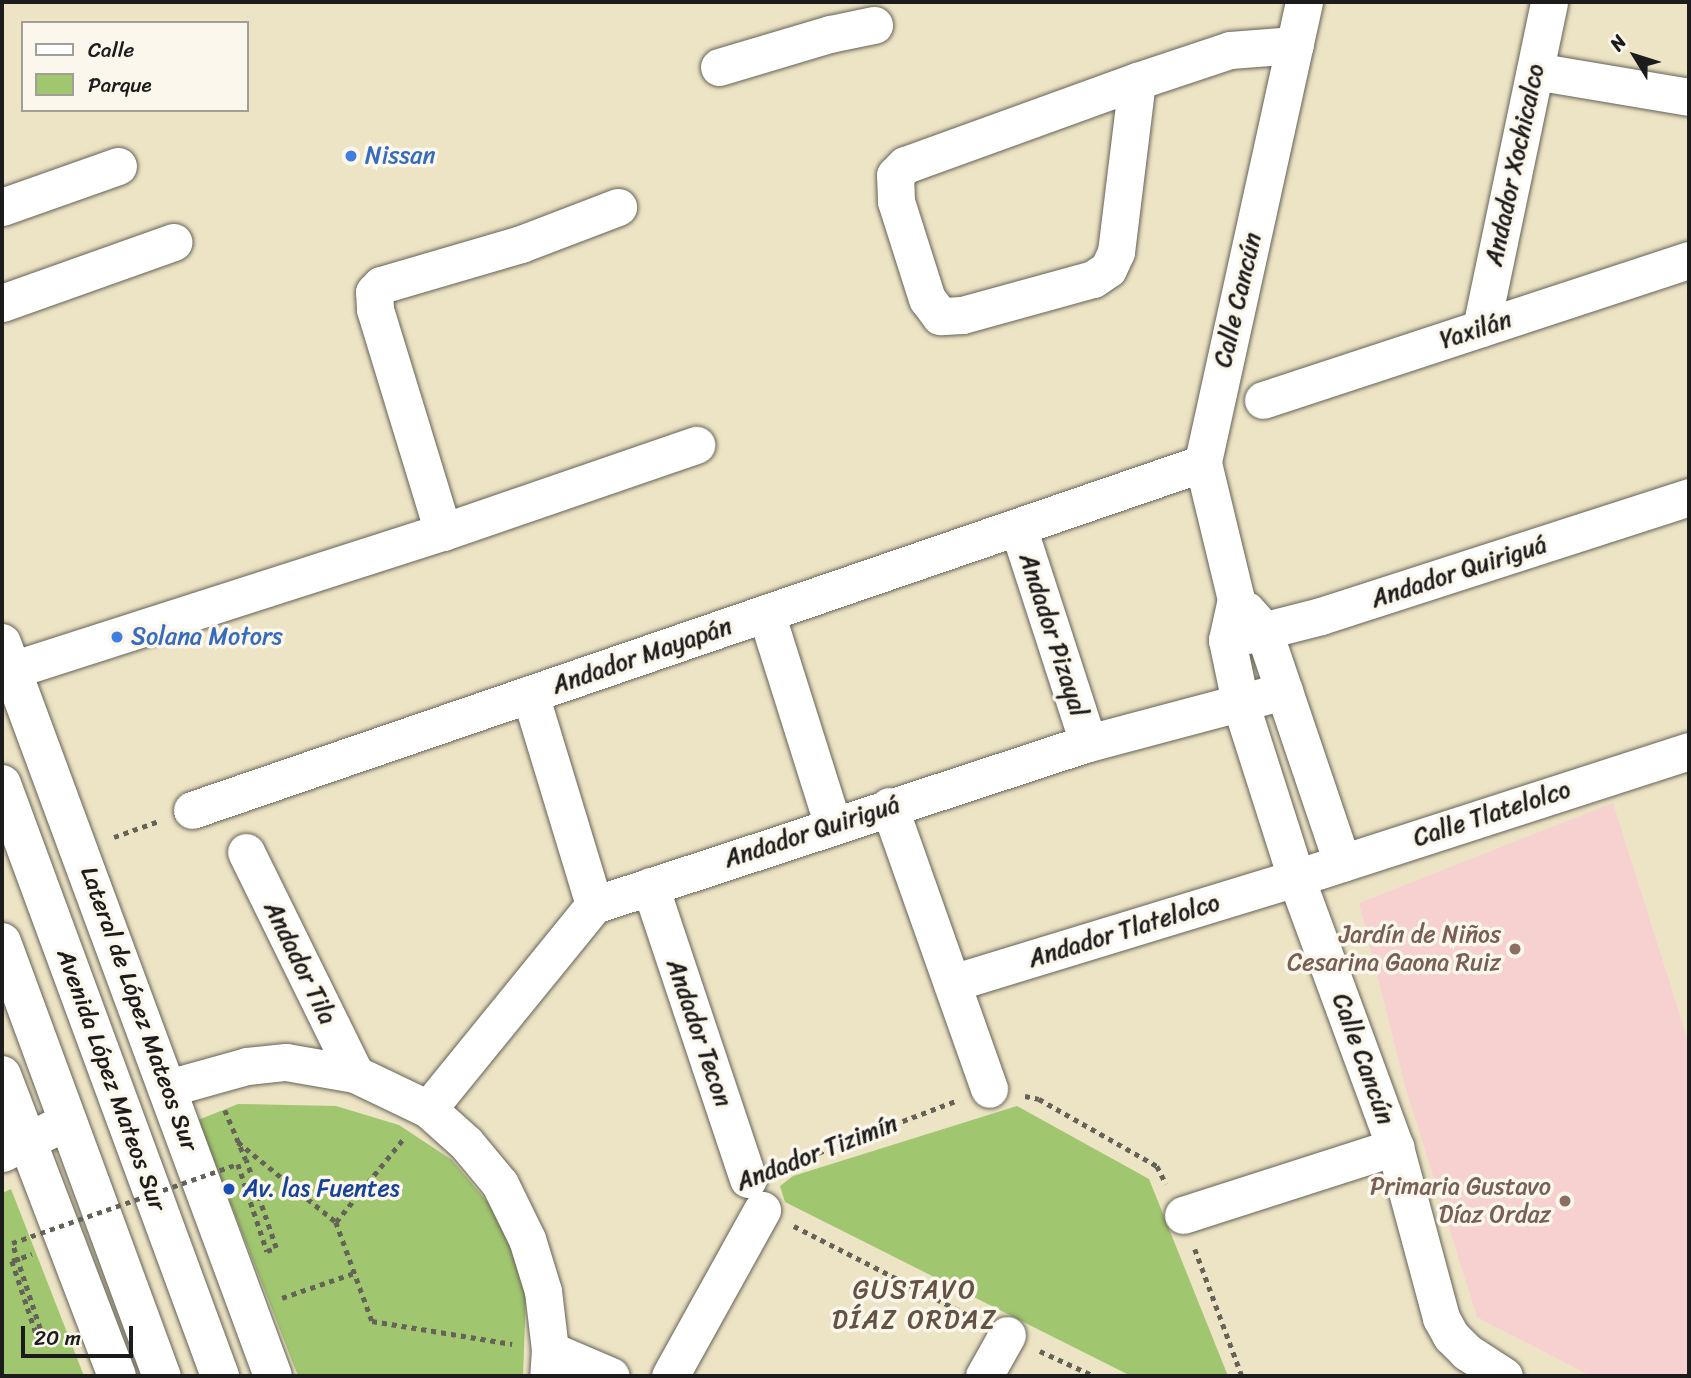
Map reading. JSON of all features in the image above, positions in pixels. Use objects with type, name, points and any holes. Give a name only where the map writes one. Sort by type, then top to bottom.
[{"type":"main road","name":"Lateral de López Mateos Sur","points":[[7,657],[80,848],[273,1376]]},
{"type":"main road","name":"Avenida López Mateos Sur","points":[[2,784],[220,1376]]},
{"type":"main road","points":[[2,942],[162,1376]]},
{"type":"main road","points":[[2,1075],[14,1147],[117,1376]]},
{"type":"street","name":"Calle Cancún","points":[[1304,2],[1203,463],[1236,599],[1227,640],[1240,702],[1296,878],[1395,1147],[1441,1318],[1451,1336],[1467,1352],[1504,1376]]},
{"type":"street","name":"Andador Xochicalco","points":[[1481,328],[1549,2]]},
{"type":"street","points":[[719,67],[827,18],[874,25]]},
{"type":"street","points":[[1137,81],[1116,252],[1108,269],[1093,279],[951,318],[940,316],[927,299],[896,201],[895,175],[915,160],[1137,81],[1230,50],[1295,45]]},
{"type":"street","points":[[1535,71],[1689,97]]},
{"type":"street","points":[[2,207],[118,166]]},
{"type":"street","points":[[443,532],[376,309],[374,292],[381,285],[520,244],[618,207]]},
{"type":"street","points":[[2,303],[173,242]]},
{"type":"street","name":"Yaxilán","points":[[1263,400],[1689,260]]},
{"type":"street","points":[[7,657],[443,532],[696,445]]},
{"type":"street","name":"Andador Mayapán","points":[[192,810],[1203,463]]},
{"type":"street","name":"Andador Quiriguá","points":[[1227,640],[1263,629],[1321,617],[1689,497]]},
{"type":"street","name":"Andador Pizayal","points":[[1018,527],[1088,743]]},
{"type":"street","name":"Calle Cancún","points":[[1236,599],[1263,629],[1342,863]]},
{"type":"street","points":[[766,613],[833,825]]},
{"type":"street","name":"Andador Quiriguá","points":[[594,905],[889,806],[1088,743],[1284,691]]},
{"type":"street","points":[[428,1109],[594,905],[530,694]]},
{"type":"street","name":"Calle Tlatelolco","points":[[1296,878],[1689,751]]},
{"type":"street","points":[[889,806],[989,1089]]},
{"type":"street","name":"Andador Tila","points":[[246,852],[355,1074]]},
{"type":"street","name":"Andador Tlatelolco","points":[[951,983],[1296,878]]},
{"type":"street","name":"Andador Tecon","points":[[650,886],[755,1194]]},
{"type":"street","points":[[168,1088],[247,1066],[286,1062],[355,1074],[428,1109],[466,1143],[500,1184],[527,1239],[543,1291],[549,1363],[611,1376]]},
{"type":"street","points":[[14,1147],[68,1121]]},
{"type":"street","points":[[1183,1215],[1395,1147]]},
{"type":"street","points":[[670,1376],[755,1194]]},
{"type":"street","points":[[984,1376],[1007,1335]]},
{"type":"path","points":[[80,848],[192,810]]},
{"type":"path","points":[[12,1261],[38,1339],[43,1339],[12,1243],[238,1164],[267,1251],[276,1248],[246,1160],[212,1077]]},
{"type":"path","points":[[989,1089],[1039,1099],[1157,1166],[1183,1215],[1242,1376]]},
{"type":"path","name":"Andador Tizimín","points":[[755,1194],[989,1089]]},
{"type":"path","points":[[336,1222],[428,1109]]},
{"type":"path","points":[[238,1142],[336,1222],[372,1321],[549,1363]]},
{"type":"path","name":"Andador Tizimín","points":[[755,1194],[1007,1335],[1094,1376]]},
{"type":"path","points":[[248,1310],[354,1273]]},
{"type":"shaded area","points":[[1613,803],[1689,1044],[1689,1376],[1591,1376],[1477,1317],[1405,1086],[1359,903]]},
{"type":"green space","points":[[238,1104],[336,1106],[399,1125],[452,1160],[490,1205],[513,1249],[526,1294],[523,1376],[298,1376],[198,1120]]},
{"type":"green space","points":[[1017,1106],[1149,1179],[1228,1376],[1131,1376],[785,1202],[780,1186],[793,1176]]},
{"type":"green space","points":[[11,1189],[84,1376],[2,1376],[2,1193]]},
{"type":"place","name":"Nissan","points":[[351,156]]},
{"type":"place","name":"Solana Motors","points":[[117,637]]},
{"type":"place","name":"Jardín de Niños Cesarina Gaona Ruiz","points":[[1515,949]]},
{"type":"place","name":"Av. las Fuentes","points":[[229,1189]]},
{"type":"place","name":"Primaria Gustavo Díaz Ordaz","points":[[1565,1201]]},
{"type":"district","name":"GUSTAVO DÍAZ ORDAZ","points":[[915,1305]]}]
